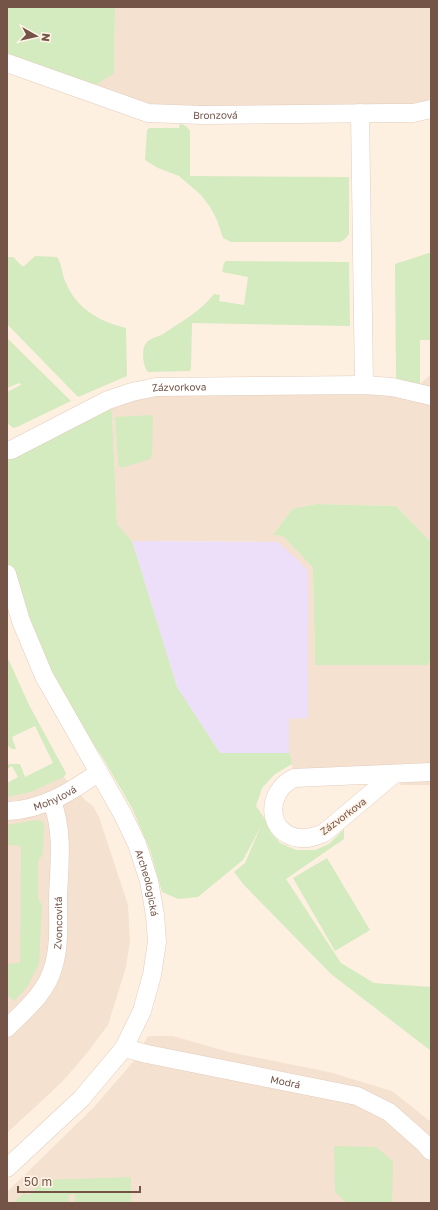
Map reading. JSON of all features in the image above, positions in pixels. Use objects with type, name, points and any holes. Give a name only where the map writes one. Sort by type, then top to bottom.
[{"type":"street","name":"Bronzová","points":[[7,63],[148,113],[201,115],[413,113],[431,109]]},
{"type":"street","points":[[360,113],[364,385]]},
{"type":"street","name":"Zázvorkova","points":[[7,450],[11,450],[108,400],[132,392],[150,389],[187,387],[364,385],[392,387],[431,396]]},
{"type":"street","name":"Archeologická","points":[[7,574],[21,621],[44,676],[122,813],[137,844],[149,881],[156,914],[157,942],[152,975],[142,1011],[124,1048],[81,1099],[7,1168]]},
{"type":"street","name":"Mohylová","points":[[7,811],[31,808],[52,802],[81,785],[98,772]]},
{"type":"street","name":"Zázvorkova","points":[[394,774],[324,833],[307,838],[292,837],[279,827],[275,819],[273,810],[277,792],[282,786],[294,778],[431,772]]},
{"type":"street","name":"Zvoncovitá","points":[[7,1028],[42,992],[53,969],[58,941],[59,833],[56,813],[52,802]]},
{"type":"street","name":"Modrá","points":[[124,1048],[147,1054],[357,1096],[388,1112],[424,1143],[431,1151]]},
{"type":"shaded area","points":[[115,7],[431,7],[431,109],[201,115],[86,92],[114,73]]},
{"type":"shaded area","points":[[431,374],[431,542],[396,506],[316,504],[292,509],[273,535],[283,536],[313,568],[315,665],[427,665],[431,661],[431,785],[401,785],[394,774],[294,778],[289,753],[289,719],[308,718],[278,542],[132,541],[117,524],[112,412],[108,400],[156,387],[392,387],[420,384]],"holes":[[[115,417],[128,465],[121,468],[118,465]]]},
{"type":"shaded area","points":[[132,541],[278,542],[308,570],[308,718],[289,719],[289,753],[220,753],[177,687]]},
{"type":"shaded area","points":[[64,777],[85,800],[93,806],[99,817],[128,905],[130,941],[126,967],[108,1025],[87,1053],[62,1082],[7,1133],[7,796],[31,792]]},
{"type":"shaded area","points":[[148,1036],[173,1036],[229,1052],[329,1072],[392,1091],[431,1122],[431,1203],[7,1203],[7,1192],[94,1107],[133,1062]]},
{"type":"green space","points":[[7,7],[115,7],[114,73],[86,92],[7,63]]},
{"type":"green space","points":[[180,123],[187,127],[190,131],[190,176],[349,177],[349,234],[340,242],[231,242],[223,238],[217,220],[201,195],[179,176],[158,168],[145,160],[147,130],[149,128],[179,128]]},
{"type":"green space","points":[[431,253],[431,340],[420,340],[420,384],[396,380],[395,264]]},
{"type":"green space","points":[[35,256],[57,257],[70,292],[76,300],[98,318],[126,328],[127,376],[78,397],[7,324],[7,257],[13,257],[22,266],[24,266]]},
{"type":"green space","points":[[226,261],[349,262],[350,326],[192,323],[190,371],[148,372],[146,370],[143,358],[144,346],[146,343],[163,334],[190,316],[203,306],[214,294],[220,295],[219,301],[244,305],[248,277],[222,272]]},
{"type":"green space","points":[[8,339],[71,401],[13,428],[7,423],[7,392],[21,385],[19,383],[7,388]]},
{"type":"green space","points":[[108,400],[112,412],[117,524],[132,541],[177,687],[220,753],[290,753],[292,764],[275,774],[262,788],[256,806],[265,819],[271,833],[280,843],[296,850],[315,850],[329,844],[344,829],[344,839],[286,879],[341,963],[374,983],[431,987],[431,1051],[331,974],[244,885],[234,872],[245,863],[261,826],[243,860],[198,897],[178,899],[162,892],[150,850],[132,808],[101,755],[44,676],[7,574],[7,450]]},
{"type":"green space","points":[[153,415],[152,455],[150,459],[121,468],[118,465],[115,417]]},
{"type":"green space","points":[[316,504],[396,506],[431,542],[431,661],[427,665],[315,665],[313,568],[283,536],[273,535],[292,509]]},
{"type":"green space","points":[[7,656],[29,705],[66,773],[64,777],[31,792],[7,797],[7,783],[18,777],[12,766],[7,769],[7,765],[20,764],[25,777],[53,763],[35,726],[12,737],[16,749],[12,749],[7,745]]},
{"type":"green space","points":[[37,820],[43,822],[44,825],[43,854],[38,861],[38,898],[42,905],[39,964],[27,987],[14,1001],[7,994],[7,976],[9,974],[7,972],[7,964],[20,963],[21,846],[7,845],[7,825]]},
{"type":"green space","points":[[327,858],[370,930],[335,951],[293,878]]},
{"type":"green space","points":[[334,1146],[376,1147],[393,1161],[392,1203],[346,1202],[335,1192]]},
{"type":"green space","points":[[131,1177],[131,1203],[76,1203],[75,1194],[69,1195],[69,1203],[13,1203],[24,1193],[28,1196],[44,1180]]}]
